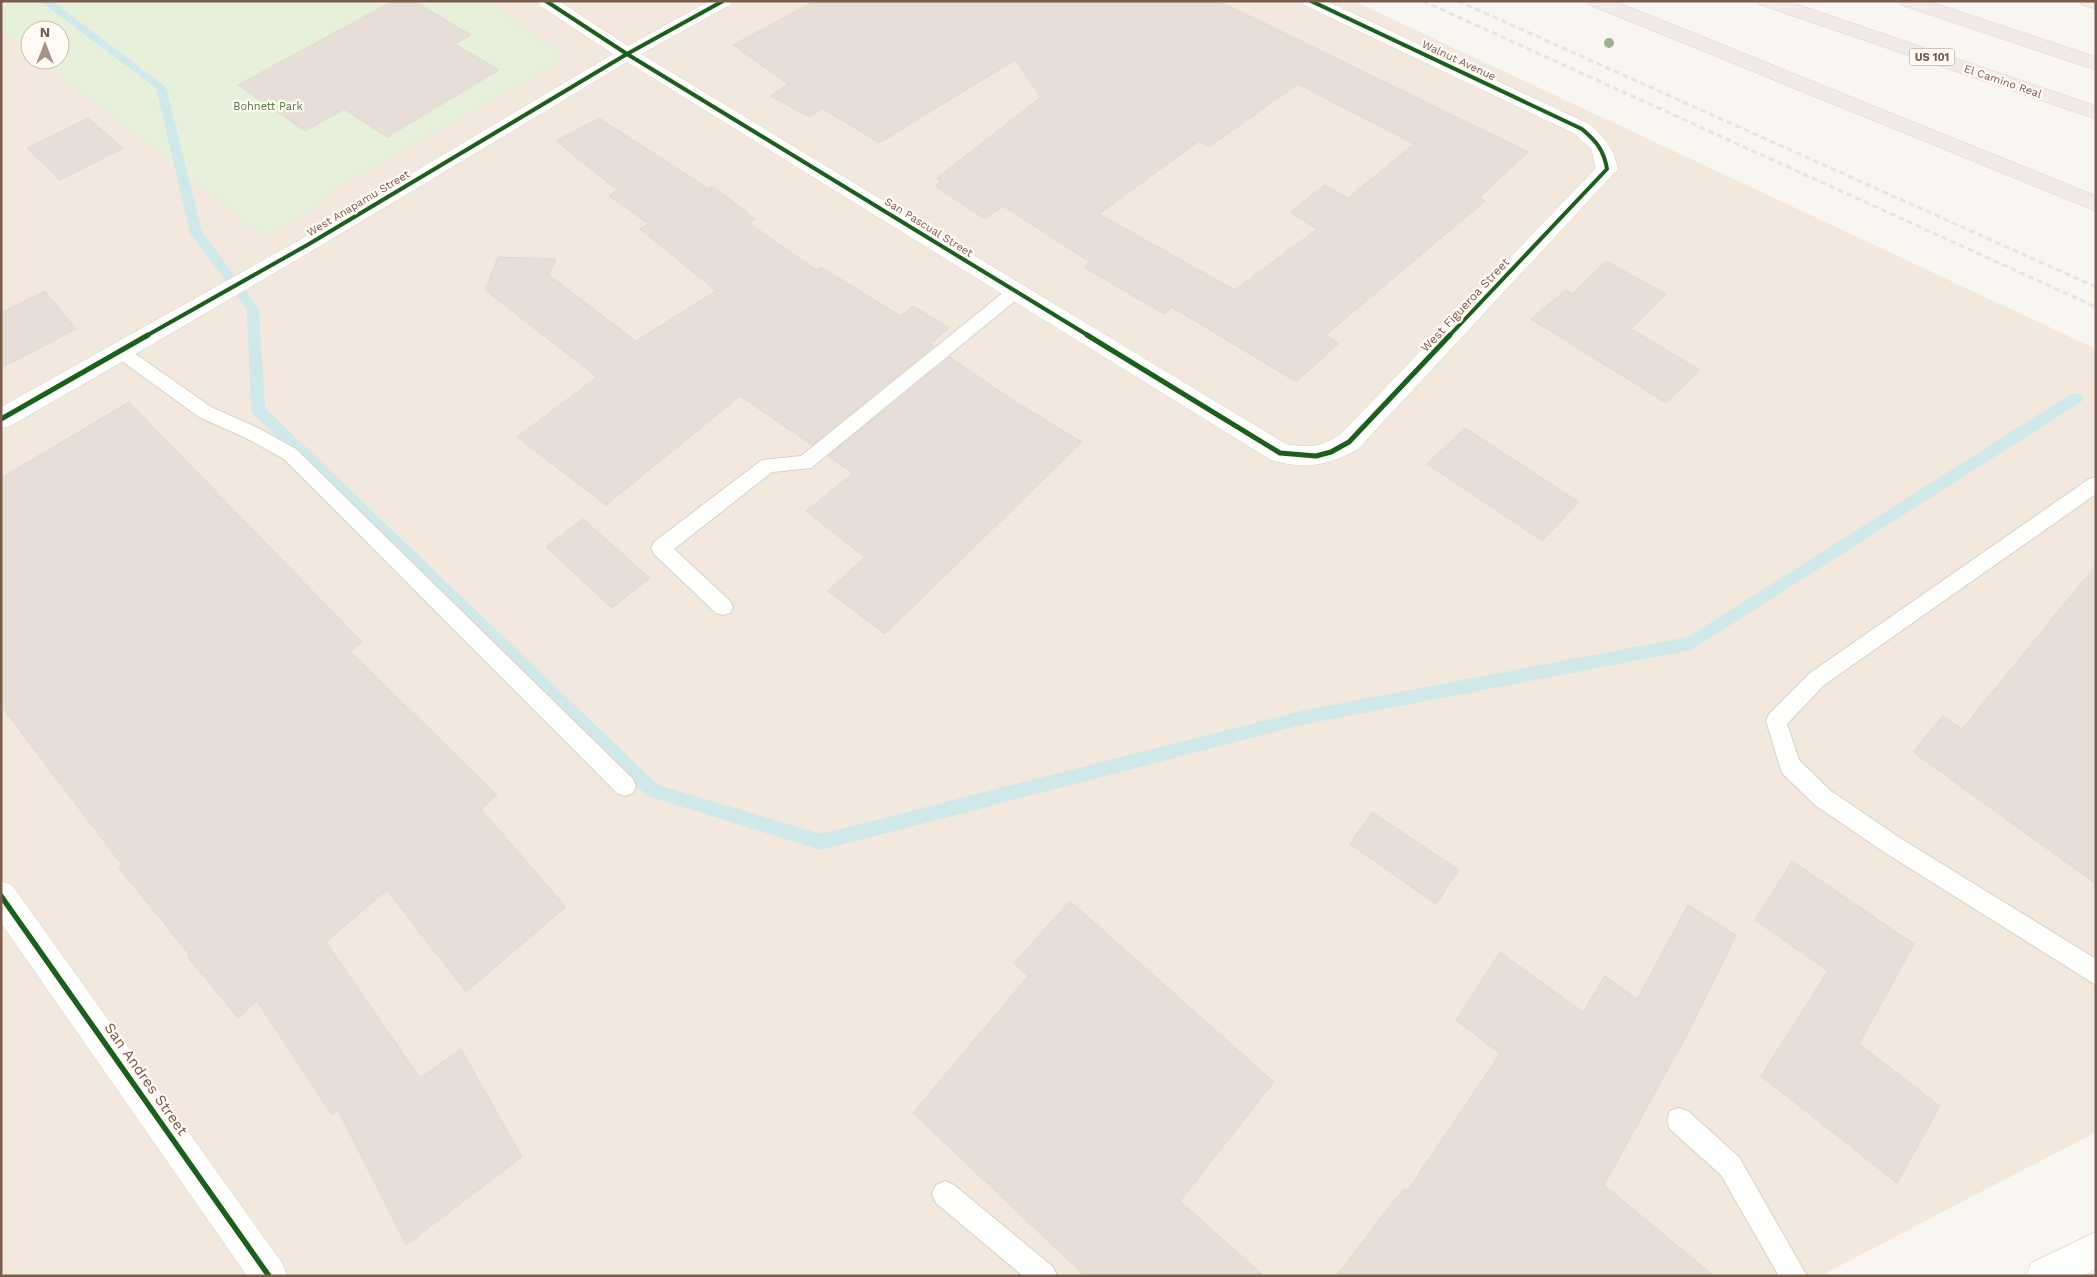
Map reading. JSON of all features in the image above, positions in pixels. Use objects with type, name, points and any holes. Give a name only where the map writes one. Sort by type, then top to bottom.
[{"type":"highway","points":[[1597,1],[2096,204]]},
{"type":"highway","name":"El Camino Real","points":[[1768,1],[2096,113]]},
{"type":"highway","points":[[1909,1],[2096,64]]},
{"type":"highway","points":[[2089,1],[2096,3]]},
{"type":"street","name":"San Pascual Street","points":[[546,1],[627,54],[1280,453],[1306,458]]},
{"type":"street","name":"West Anapamu Street","points":[[1,419],[121,352],[161,326],[309,244],[627,54],[723,1]]},
{"type":"street","name":"Walnut Avenue","points":[[1311,1],[1582,129],[1596,141]]},
{"type":"street","name":"West Figueroa Street","points":[[1306,458],[1330,454],[1349,442],[1607,169],[1604,152],[1596,141]]},
{"type":"street","name":"San Andres Street","points":[[1,896],[269,1276]]},
{"type":"street","points":[[2044,1276],[2096,1250]]},
{"type":"lane","points":[[723,608],[661,548],[768,465],[805,463],[1015,292]]},
{"type":"lane","points":[[121,352],[205,412],[252,433],[290,454],[625,786]]},
{"type":"lane","points":[[2096,484],[1817,679],[1776,721],[1790,766],[1823,798],[1892,845],[2096,973]]},
{"type":"lane","points":[[1679,1120],[1730,1166],[1794,1276]]},
{"type":"lane","points":[[945,1194],[1044,1276]]},
{"type":"shaded area","points":[[1,1],[1354,1],[2096,349],[2096,1132],[1820,1276],[1,1276]]},
{"type":"green space","name":"Bohnett Park","points":[[1,1],[486,1],[559,52],[560,62],[331,191],[305,215],[263,236],[52,70],[70,70],[70,20],[20,20],[20,45],[1,30]]},
{"type":"building","points":[[393,1],[414,1],[471,35],[455,44],[499,70],[387,137],[344,109],[305,131],[238,85]]},
{"type":"building","points":[[815,1],[1219,1],[1528,152],[1479,198],[1485,201],[1326,335],[1339,343],[1296,382],[1172,307],[1164,314],[1084,267],[1090,262],[1003,206],[985,219],[935,186],[942,181],[937,178],[1041,97],[1015,60],[879,143],[822,108],[810,117],[770,96],[788,84],[733,45]],"holes":[[[1298,84],[1414,144],[1348,198],[1325,185],[1290,212],[1317,229],[1235,290],[1099,214],[1199,141],[1209,147]]]},
{"type":"building","points":[[88,118],[123,148],[60,180],[27,148]]},
{"type":"building","points":[[599,118],[709,189],[713,186],[755,219],[749,223],[816,270],[821,267],[901,316],[913,306],[949,328],[930,344],[934,346],[812,445],[740,396],[606,505],[517,437],[597,377],[485,290],[498,257],[556,259],[549,275],[636,341],[716,291],[640,229],[649,224],[609,196],[617,190],[556,141]]},
{"type":"building","points":[[1606,261],[1666,294],[1631,329],[1700,370],[1666,403],[1531,319],[1566,290],[1572,294]]},
{"type":"building","points":[[45,291],[76,329],[1,368],[1,313]]},
{"type":"building","points":[[950,357],[1008,397],[1082,442],[885,634],[828,591],[865,557],[806,511],[853,473],[828,456]]},
{"type":"building","points":[[129,402],[362,642],[350,651],[497,795],[481,809],[566,907],[466,992],[387,890],[326,942],[420,1078],[461,1049],[522,1157],[406,1245],[338,1110],[332,1115],[257,1001],[238,1018],[119,868],[122,865],[1,706],[1,478]]},
{"type":"building","points":[[1465,428],[1579,502],[1542,541],[1427,464]]},
{"type":"building","points":[[583,519],[650,578],[612,608],[546,547]]},
{"type":"building","points":[[2096,565],[2096,884],[1913,752],[1943,716],[1962,729]]},
{"type":"building","points":[[1372,812],[1459,870],[1436,904],[1350,844]]},
{"type":"building","points":[[1792,861],[1914,944],[1859,1044],[1940,1106],[1897,1183],[1761,1076],[1828,971],[1755,920]]},
{"type":"building","points":[[1070,901],[1274,1082],[1180,1201],[1264,1276],[1085,1276],[913,1113],[1028,976],[1014,963]]},
{"type":"building","points":[[1688,905],[1736,935],[1690,1029],[1604,1185],[1714,1276],[1336,1276],[1404,1188],[1407,1191],[1500,1054],[1456,1020],[1500,952],[1583,1012],[1605,976],[1637,999]]},
{"type":"waterway","points":[[45,1],[161,87],[196,233],[253,309],[258,410],[653,791],[821,842],[1301,718],[1691,643],[2076,398]]},
{"type":"railway","points":[[1423,1],[2096,307]]},
{"type":"railway","points":[[1458,1],[2096,287]]},
{"type":"cycle path","points":[[546,1],[627,54],[1280,453],[1308,457],[1323,455],[1349,442],[1607,169],[1600,146],[1582,129],[1311,1]]},
{"type":"cycle path","points":[[1,419],[309,244],[627,54],[723,1]]},
{"type":"cycle path","points":[[1,896],[269,1276]]}]
